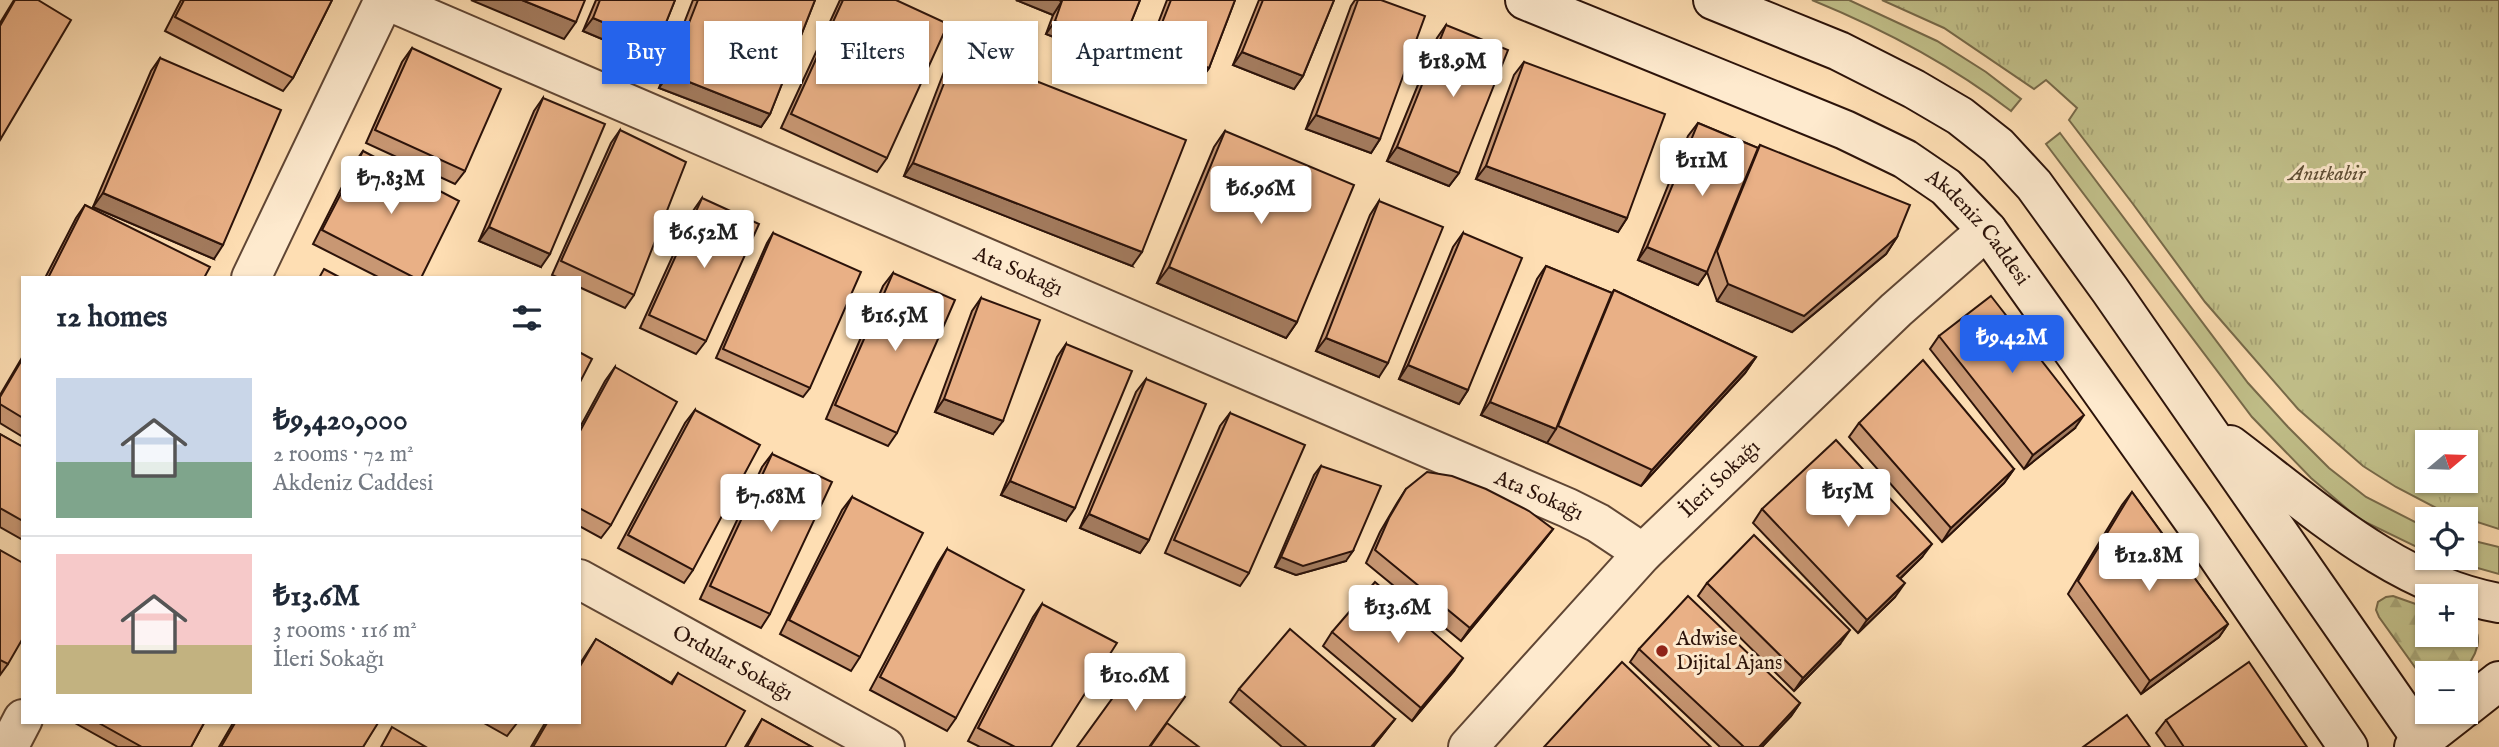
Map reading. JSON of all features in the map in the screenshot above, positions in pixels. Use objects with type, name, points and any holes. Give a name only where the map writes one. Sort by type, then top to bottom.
[{"type":"street","points":[[252,276],[385,0]]},
{"type":"street","name":"Ata Sokağı","points":[[385,0],[1568,508],[1598,523],[1643,553]]},
{"type":"street","name":"Akdeniz Caddesi","points":[[1525,0],[1845,130],[1905,159],[1946,187],[1987,230],[2193,520],[2348,747]]},
{"type":"street","points":[[1713,0],[1839,51],[1914,89],[1998,146],[2034,185],[2203,425],[2418,744],[2444,724]]},
{"type":"street","name":"İleri Sokağı","points":[[1468,747],[1643,553],[1896,310],[1987,230]]},
{"type":"street","points":[[2203,425],[2370,549],[2417,577],[2499,603]]},
{"type":"street","name":"Ordular Sokağı","points":[[581,580],[885,747]]},
{"type":"street","points":[[2478,698],[2499,681]]},
{"type":"green space","points":[[1812,0],[1849,0],[1937,41],[1986,72],[2021,99],[2011,111],[1964,78],[1915,49]]},
{"type":"green space","name":"Anıtkabir","points":[[1882,0],[2499,0],[2499,529],[2478,522],[2478,507],[2434,507],[2396,487],[2363,466],[2298,409],[2205,302],[2069,120],[2077,108],[2046,80],[2034,89],[1944,28]]},
{"type":"green space","points":[[2060,133],[2248,383],[2329,468],[2366,497],[2415,522],[2415,546],[2359,519],[2311,478],[2252,417],[2046,144]]},
{"type":"green space","points":[[2478,542],[2499,547],[2499,574],[2478,568]]},
{"type":"green space","points":[[2393,596],[2415,604],[2415,647],[2477,647],[2471,661],[2415,661],[2415,667],[2376,610],[2378,602]]},
{"type":"building","points":[[15,0],[38,0],[71,20],[0,140],[0,26]]},
{"type":"building","points":[[184,0],[332,0],[293,78],[175,17]]},
{"type":"building","points":[[522,0],[585,0],[576,22]]},
{"type":"building","points":[[600,0],[675,0],[667,21],[602,22],[593,18]]},
{"type":"building","points":[[698,0],[815,0],[802,33],[802,21],[704,21],[704,84],[782,84],[770,114],[690,82],[690,21]]},
{"type":"building","points":[[843,0],[896,0],[943,22],[943,35],[929,66],[929,21],[833,21]]},
{"type":"building","points":[[1059,0],[1140,0],[1132,21],[1055,21],[1062,1]]},
{"type":"building","points":[[1171,0],[1235,0],[1209,68],[1207,21],[1163,21]]},
{"type":"building","points":[[1263,0],[1334,0],[1303,76],[1242,52]]},
{"type":"building","points":[[1358,0],[1381,0],[1425,16],[1380,139],[1316,115]]},
{"type":"building","points":[[1446,25],[1508,50],[1459,173],[1397,147]]},
{"type":"building","points":[[412,48],[501,89],[465,171],[375,130]]},
{"type":"building","points":[[160,58],[281,110],[223,245],[103,193]]},
{"type":"building","points":[[816,59],[816,84],[921,84],[887,158],[791,114]]},
{"type":"building","points":[[1524,62],[1665,114],[1627,218],[1486,166]]},
{"type":"building","points":[[1038,82],[1186,140],[1142,252],[913,163],[944,84],[1038,84]]},
{"type":"building","points":[[543,98],[605,124],[550,254],[489,227]]},
{"type":"building","points":[[1698,123],[1758,148],[1707,272],[1647,247]]},
{"type":"building","points":[[620,130],[686,162],[634,295],[561,261]]},
{"type":"building","points":[[1225,131],[1354,185],[1297,322],[1169,267]]},
{"type":"building","points":[[1760,145],[1910,205],[1897,237],[1804,316],[1728,284],[1717,251]]},
{"type":"building","points":[[363,151],[459,201],[422,276],[411,276],[322,230]]},
{"type":"building","points":[[702,198],[759,224],[706,341],[649,315]]},
{"type":"building","points":[[1379,201],[1443,227],[1388,363],[1326,338]]},
{"type":"building","points":[[85,205],[210,267],[205,276],[49,276]]},
{"type":"building","points":[[773,233],[861,272],[810,388],[723,349]]},
{"type":"building","points":[[1463,233],[1522,258],[1468,390],[1408,365]]},
{"type":"building","points":[[1546,266],[1612,293],[1556,429],[1490,402]]},
{"type":"building","points":[[324,269],[337,276],[320,276]]},
{"type":"building","points":[[893,273],[955,300],[897,433],[835,405]]},
{"type":"building","points":[[1614,290],[1756,357],[1652,470],[1558,426]]},
{"type":"building","points":[[1991,296],[2084,415],[2033,455],[1939,336]]},
{"type":"building","points":[[981,298],[1040,320],[1003,421],[944,399]]},
{"type":"building","points":[[1066,344],[1132,371],[1075,508],[1010,481]]},
{"type":"building","points":[[581,353],[592,359],[581,380]]},
{"type":"building","points":[[1923,360],[2014,469],[1951,528],[1859,423]]},
{"type":"building","points":[[21,361],[21,417],[0,404],[0,397]]},
{"type":"building","points":[[615,367],[677,402],[611,525],[581,509],[581,429]]},
{"type":"building","points":[[1146,379],[1206,404],[1149,540],[1089,514]]},
{"type":"building","points":[[695,410],[760,445],[693,570],[628,535]]},
{"type":"building","points":[[1230,413],[1305,445],[1249,573],[1174,540]]},
{"type":"building","points":[[0,434],[21,446],[21,520],[0,508]]},
{"type":"building","points":[[1836,440],[1932,544],[1897,576],[1905,583],[1867,620],[1762,509]]},
{"type":"building","points":[[772,454],[832,482],[770,614],[710,586]]},
{"type":"building","points":[[1321,466],[1381,486],[1353,551],[1303,566],[1281,557]]},
{"type":"building","points":[[1427,472],[1452,476],[1486,489],[1529,511],[1553,529],[1470,628],[1375,550],[1406,489]]},
{"type":"building","points":[[2132,492],[2228,624],[2150,681],[2078,581]]},
{"type":"building","points":[[852,497],[923,533],[860,657],[789,620]]},
{"type":"building","points":[[1754,535],[1850,630],[1803,678],[1707,583]]},
{"type":"building","points":[[947,549],[1024,590],[956,718],[880,677]]},
{"type":"building","points":[[0,550],[21,562],[21,641],[8,664],[0,660]]},
{"type":"building","points":[[1375,582],[1463,658],[1421,708],[1332,632]]},
{"type":"building","points":[[1688,596],[1800,703],[1759,747],[1744,747],[1639,649]]},
{"type":"building","points":[[1042,604],[1117,643],[1051,747],[1015,747],[978,728]]},
{"type":"building","points":[[1290,629],[1395,719],[1371,747],[1307,747],[1239,689]]},
{"type":"building","points":[[596,639],[672,684],[678,673],[745,711],[725,747],[533,747],[546,724],[581,724],[581,665]]},
{"type":"building","points":[[1622,662],[1711,747],[1544,747]]},
{"type":"building","points":[[2249,662],[2307,747],[2184,747],[2166,720]]},
{"type":"building","points":[[1138,663],[1185,697],[1149,747],[1077,747]]},
{"type":"building","points":[[2127,715],[2150,747],[2083,747]]},
{"type":"building","points":[[762,719],[812,747],[747,747]]},
{"type":"building","points":[[1167,723],[1199,747],[1150,747]]},
{"type":"building","points":[[101,724],[203,724],[191,747],[142,747]]},
{"type":"building","points":[[234,724],[377,724],[363,747],[221,747]]},
{"type":"building","points":[[392,727],[426,747],[381,747]]},
{"type":"place","name":"Adwise Dijital Ajans","points":[[1662,651]]}]
